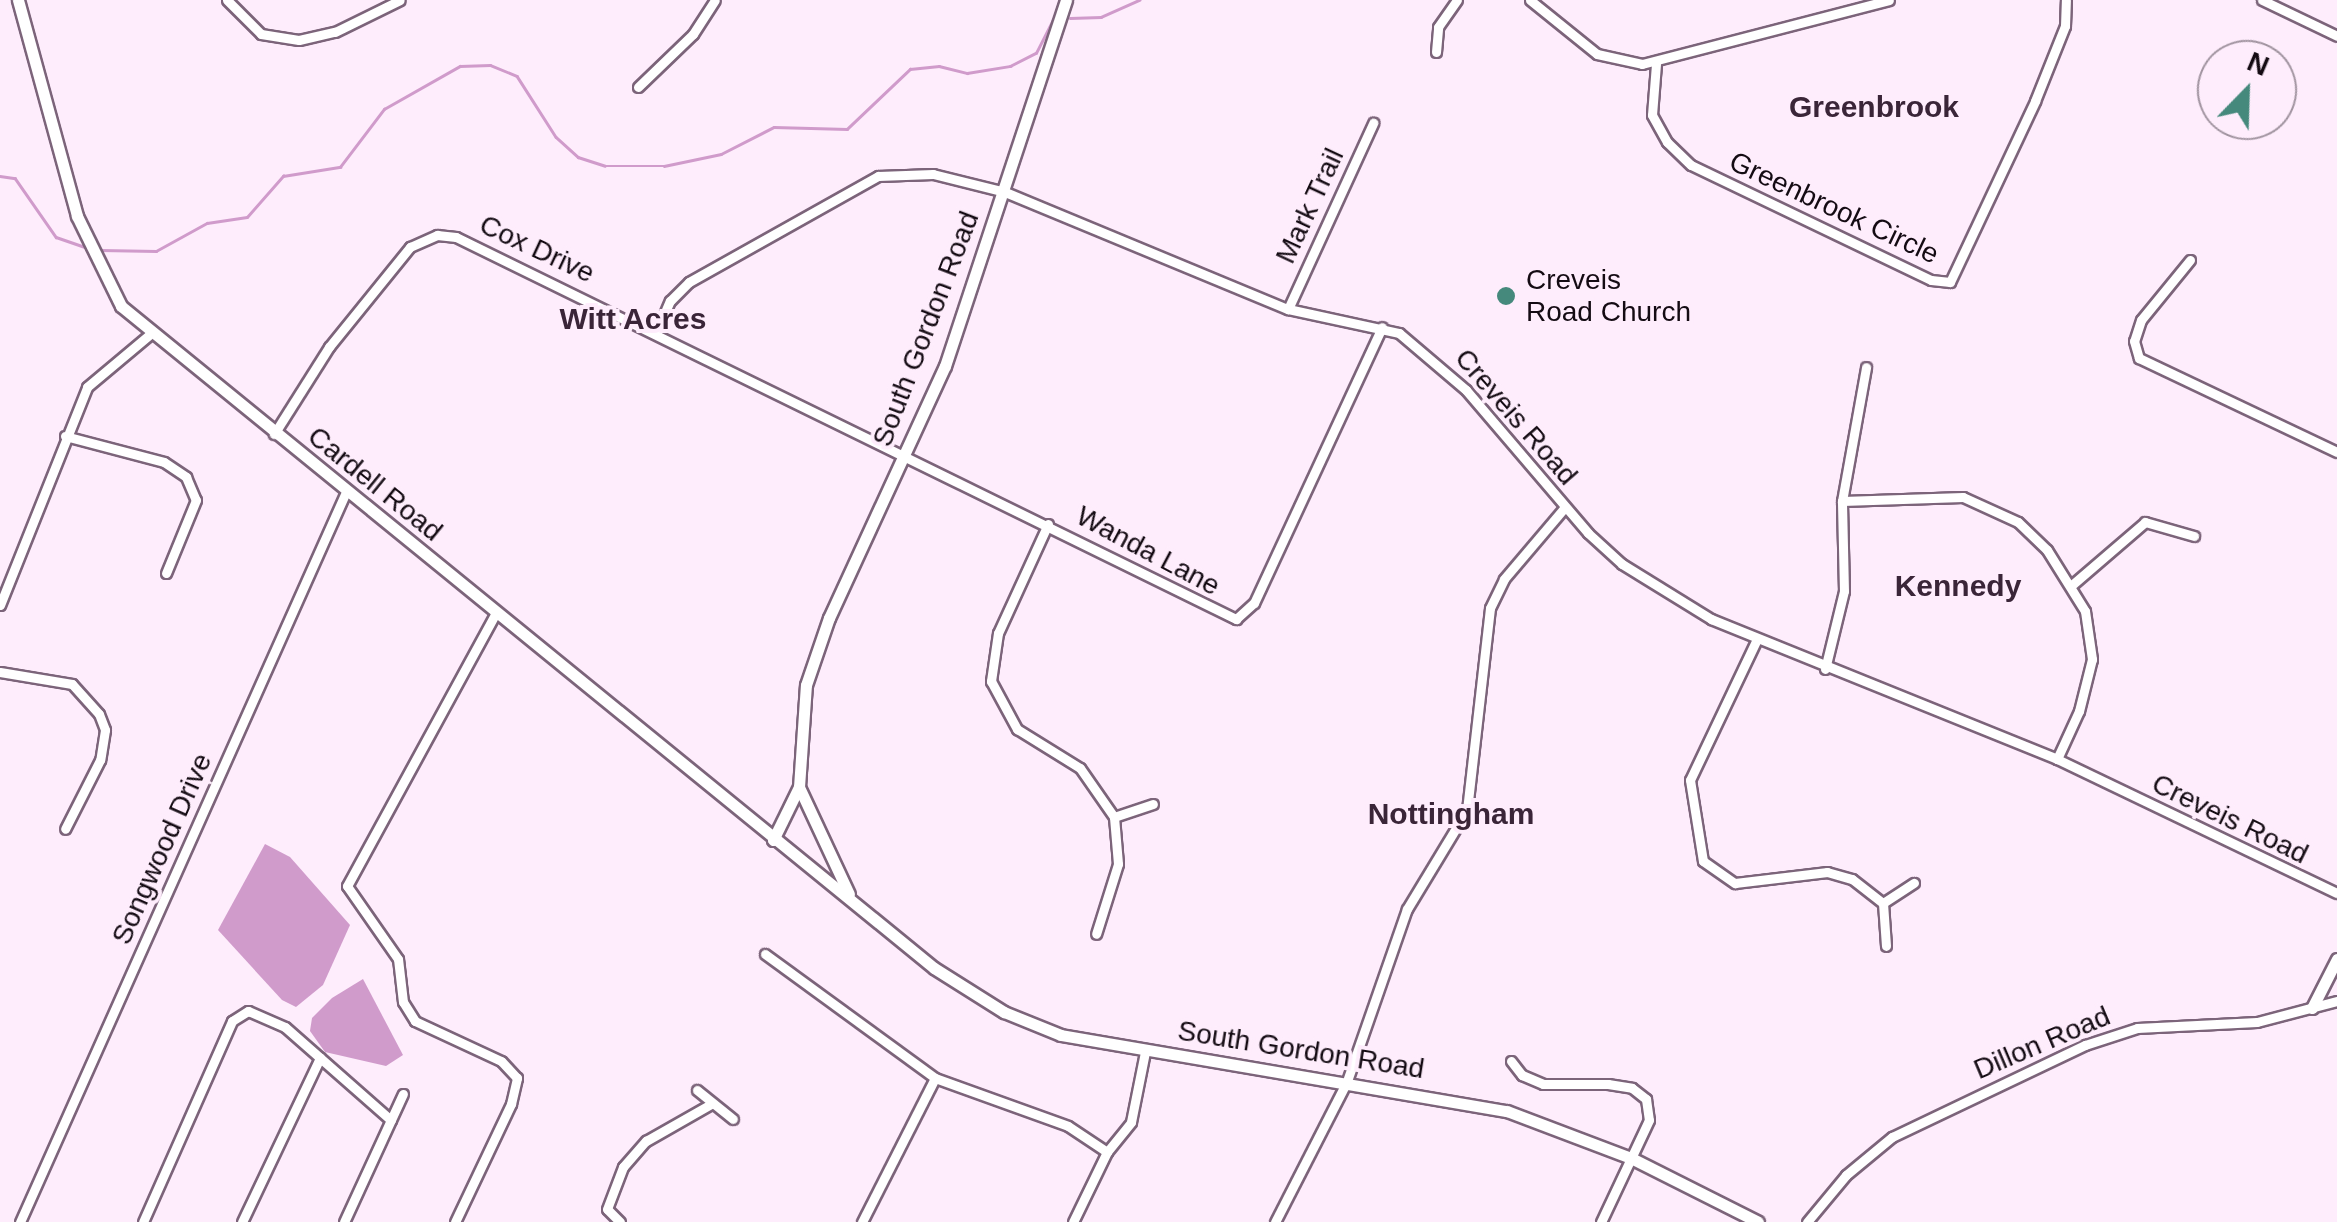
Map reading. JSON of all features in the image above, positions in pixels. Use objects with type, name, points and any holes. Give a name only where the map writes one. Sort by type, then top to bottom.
[{"type":"street","name":"Cardell Road","points":[[18,0],[82,231],[105,281],[148,335],[853,902]]},
{"type":"street","points":[[227,0],[261,34],[299,40],[335,32],[400,0]]},
{"type":"street","points":[[638,87],[693,34],[715,0]]},
{"type":"street","name":"South Gordon Road","points":[[774,840],[799,787],[806,685],[829,618],[945,366],[1006,192],[1066,0]]},
{"type":"street","points":[[1436,52],[1438,27],[1456,0]]},
{"type":"street","points":[[1530,0],[1597,54],[1656,64],[1889,0]]},
{"type":"street","name":"Greenbrook Circle","points":[[1656,64],[1652,114],[1666,142],[1692,165],[1931,280],[1950,282],[2035,102],[2064,26],[2066,0]]},
{"type":"street","points":[[2262,0],[2337,36]]},
{"type":"street","name":"Mark Trail","points":[[1288,309],[1373,123]]},
{"type":"street","name":"Creveis Road","points":[[657,331],[670,301],[689,282],[878,176],[933,174],[1006,192],[1288,309],[1382,327],[1438,361],[1565,507],[1622,564],[1756,638],[1825,669],[2057,759],[2337,893]]},
{"type":"street","name":"Cox Drive","points":[[274,434],[329,347],[422,238],[437,234],[485,246],[906,454]]},
{"type":"street","points":[[2190,260],[2141,320],[2134,341],[2139,358],[2337,452]]},
{"type":"street","name":"Wanda Lane","points":[[906,454],[1225,617],[1247,614],[1382,327]]},
{"type":"street","points":[[0,605],[64,436],[87,387],[148,335]]},
{"type":"street","points":[[1825,669],[1844,592],[1842,502],[1866,367]]},
{"type":"street","points":[[64,436],[121,456],[164,462],[186,477],[196,500],[166,573]]},
{"type":"street","name":"Songwood Drive","points":[[20,1222],[345,494]]},
{"type":"street","points":[[1842,502],[1964,497],[1988,504],[2018,522],[2073,584],[2086,611],[2092,659],[2079,711],[2057,759]]},
{"type":"street","points":[[1275,1222],[1347,1080],[1408,909],[1467,810],[1490,608],[1504,579],[1565,507]]},
{"type":"street","points":[[2073,584],[2145,522],[2194,536]]},
{"type":"street","points":[[1048,524],[998,632],[991,681],[1016,729],[1080,768],[1114,817],[1118,864],[1096,934]]},
{"type":"street","points":[[456,1222],[511,1104],[517,1078],[502,1060],[414,1021],[403,1002],[398,959],[346,886],[496,612]]},
{"type":"street","points":[[1756,638],[1690,780],[1703,861],[1735,883],[1828,872],[1852,879],[1883,904],[1886,946]]},
{"type":"street","points":[[0,672],[72,684],[99,714],[104,730],[100,760],[65,829]]},
{"type":"street","points":[[799,787],[853,902]]},
{"type":"street","points":[[1114,817],[1153,804]]},
{"type":"street","points":[[1883,904],[1914,883]]},
{"type":"street","name":"South Gordon Road","points":[[853,902],[934,968],[1004,1012],[1061,1035],[1145,1052],[1347,1080],[1507,1111],[1631,1158],[1758,1222]]},
{"type":"street","points":[[765,954],[935,1078],[1068,1126],[1107,1152]]},
{"type":"street","points":[[2312,1008],[2337,959]]},
{"type":"street","name":"Dillon Road","points":[[1807,1222],[1846,1175],[1892,1138],[2085,1045],[2136,1028],[2257,1022],[2337,1001]]},
{"type":"street","points":[[143,1222],[232,1021],[248,1011],[268,1016],[391,1120]]},
{"type":"street","points":[[1073,1222],[1107,1152],[1131,1122],[1145,1052]]},
{"type":"street","points":[[242,1222],[320,1058]]},
{"type":"street","points":[[1511,1061],[1522,1075],[1543,1084],[1608,1084],[1632,1088],[1646,1099],[1649,1120],[1601,1222]]},
{"type":"street","points":[[862,1222],[935,1078]]},
{"type":"street","points":[[697,1090],[733,1119]]},
{"type":"street","points":[[344,1222],[403,1094]]},
{"type":"street","points":[[620,1222],[606,1209],[622,1168],[646,1141],[710,1104]]},
{"type":"shaded area","points":[[265,844],[290,857],[350,925],[323,985],[296,1007],[282,1000],[218,930]]},
{"type":"shaded area","points":[[363,979],[403,1055],[386,1066],[325,1052],[310,1031],[312,1018],[332,998]]},
{"type":"waterway","points":[[1070,18],[1101,17],[1139,0]]},
{"type":"waterway","points":[[101,250],[156,251],[207,223],[247,217],[283,176],[340,167],[384,109],[460,66],[490,65],[517,76],[556,137],[578,157],[605,166],[664,166],[721,154],[774,127],[847,129],[910,69],[939,66],[967,73],[1010,66],[1036,53],[1053,20]]},
{"type":"waterway","points":[[0,176],[15,178],[56,237],[88,248]]},
{"type":"place","name":"Creveis Road Church","points":[[1506,296]]},
{"type":"district","name":"Greenbrook","points":[[1874,107]]},
{"type":"district","name":"Witt Acres","points":[[633,319]]},
{"type":"district","name":"Kennedy","points":[[1958,586]]},
{"type":"district","name":"Nottingham","points":[[1451,814]]}]
